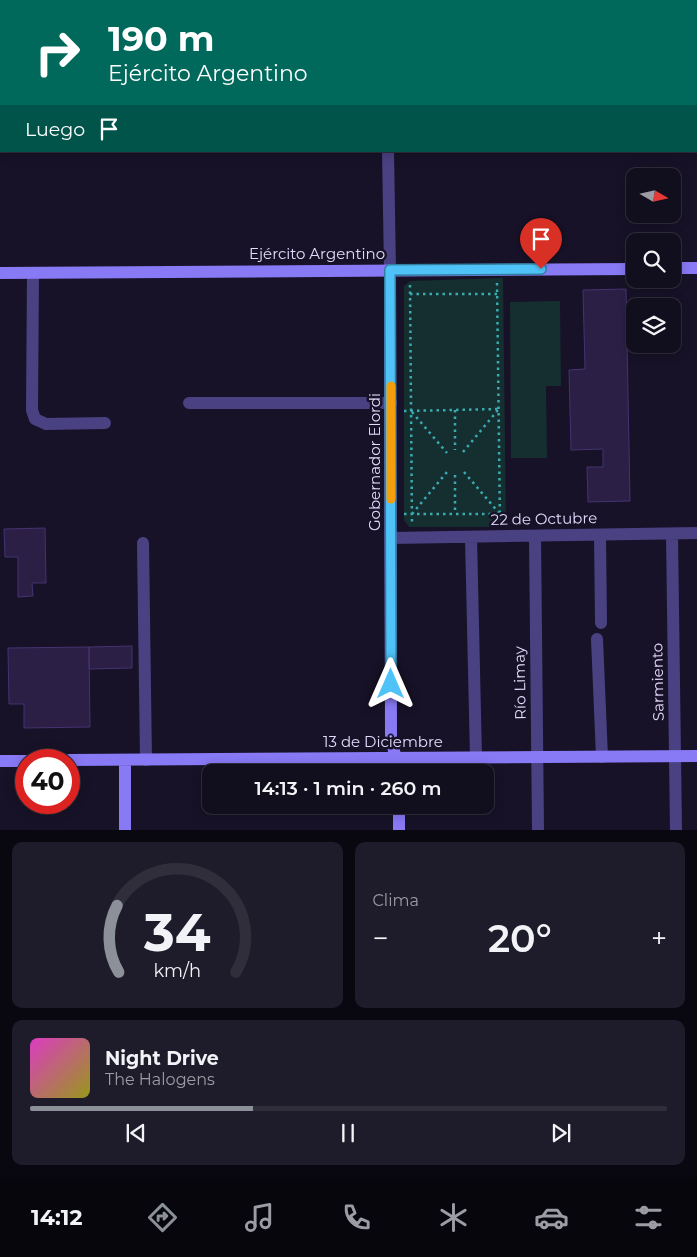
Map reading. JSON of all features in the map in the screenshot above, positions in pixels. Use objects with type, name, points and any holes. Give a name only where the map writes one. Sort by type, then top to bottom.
[{"type":"street","name":"Gobernador Elordi","points":[[388,152],[391,403],[391,738],[397,764]]},
{"type":"street","points":[[681,268],[697,268]]},
{"type":"street","name":"Ejército Argentino","points":[[0,273],[626,269]]},
{"type":"street","points":[[33,273],[32,410],[35,419],[46,424],[105,423]]},
{"type":"street","points":[[189,403],[391,403]]},
{"type":"street","name":"22 de Octubre","points":[[391,538],[697,533]]},
{"type":"street","name":"Sarmiento","points":[[672,534],[676,830]]},
{"type":"street","points":[[600,535],[602,623]]},
{"type":"street","name":"Río Limay","points":[[535,536],[538,830]]},
{"type":"street","points":[[471,537],[476,758]]},
{"type":"street","points":[[143,543],[146,760]]},
{"type":"street","points":[[597,640],[602,756]]},
{"type":"street","name":"13 de Diciembre","points":[[80,760],[697,756]]},
{"type":"street","points":[[0,761],[15,760]]},
{"type":"street","points":[[125,760],[125,830]]},
{"type":"street","points":[[399,814],[399,830]]},
{"type":"path","points":[[498,283],[500,536]]},
{"type":"path","points":[[410,286],[412,528]]},
{"type":"path","points":[[410,294],[498,294]]},
{"type":"path","points":[[404,411],[499,409]]},
{"type":"path","points":[[463,452],[499,409]]},
{"type":"path","points":[[455,410],[455,450]]},
{"type":"path","points":[[411,411],[447,453]]},
{"type":"path","points":[[412,514],[447,472]]},
{"type":"path","points":[[464,472],[500,514]]},
{"type":"path","points":[[455,475],[456,514]]},
{"type":"path","points":[[404,514],[506,514]]},
{"type":"green space","points":[[503,278],[506,527],[409,527],[404,520],[404,286],[410,281]]},
{"type":"green space","points":[[560,301],[561,386],[546,386],[547,458],[511,458],[510,302]]},
{"type":"building","points":[[626,289],[630,501],[588,502],[587,467],[603,467],[603,449],[571,450],[569,370],[585,369],[583,290]]},
{"type":"building","points":[[45,528],[46,583],[32,583],[33,596],[18,597],[18,557],[5,557],[4,529]]},
{"type":"building","points":[[132,646],[132,668],[89,669],[89,647]]},
{"type":"building","points":[[89,647],[90,727],[24,728],[24,704],[9,704],[8,648]]},
{"type":"slow traffic","points":[[391,386],[391,499]]},
{"type":"route","points":[[391,684],[390,270],[541,269]]}]
